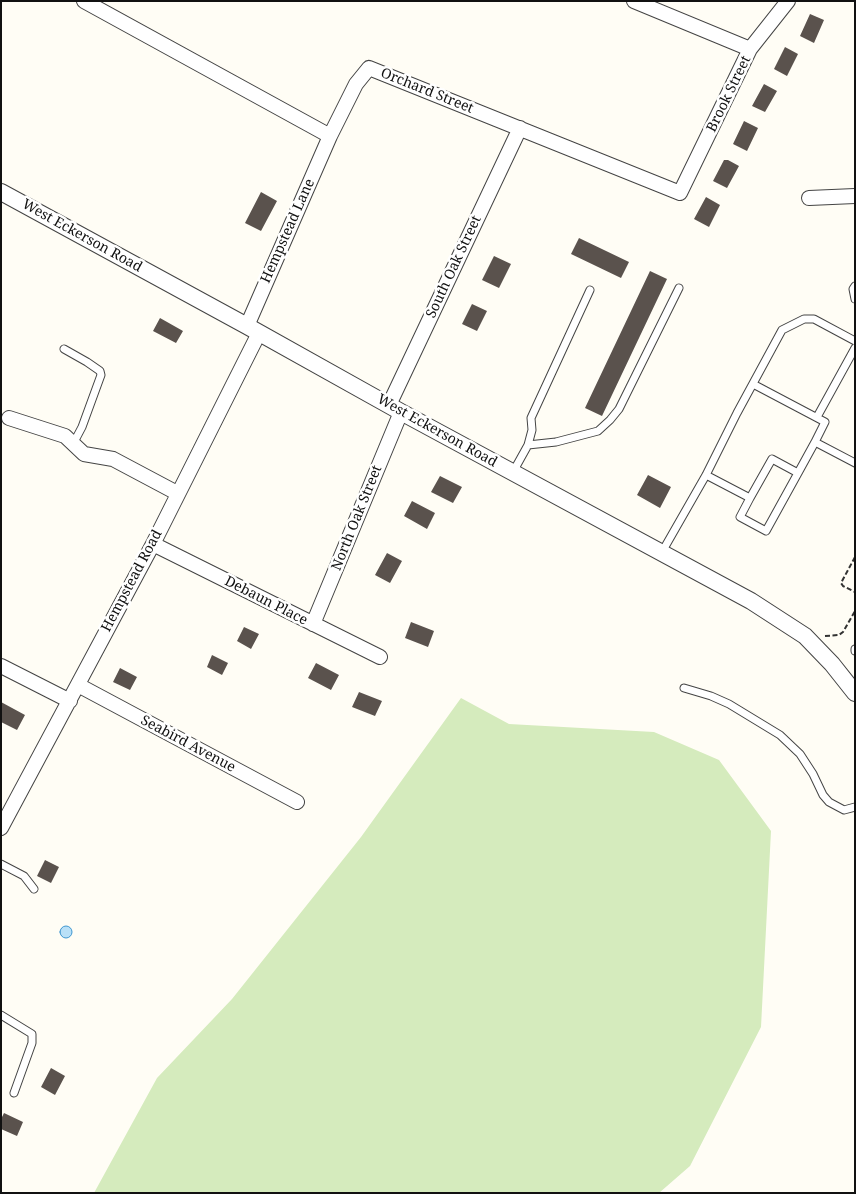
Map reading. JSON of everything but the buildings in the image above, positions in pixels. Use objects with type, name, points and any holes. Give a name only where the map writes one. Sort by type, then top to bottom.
[{"type":"street","points":[[84,1],[330,136]]},
{"type":"street","points":[[634,1],[750,49]]},
{"type":"street","name":"Brook Street","points":[[680,194],[750,49],[788,1]]},
{"type":"street","name":"Orchard Street","points":[[330,136],[356,84],[369,68],[680,194]]},
{"type":"street","name":"South Oak Street","points":[[395,409],[520,128]]},
{"type":"street","name":"Hempstead Lane","points":[[253,329],[330,136]]},
{"type":"street","name":"West Eckerson Road","points":[[1,192],[253,329],[395,409],[751,601],[805,636],[832,664],[855,693]]},
{"type":"street","points":[[809,198],[855,196]]},
{"type":"street","name":"Hempstead Road","points":[[1,828],[153,544],[253,329]]},
{"type":"street","name":"North Oak Street","points":[[313,624],[395,409]]},
{"type":"street","points":[[9,418],[65,436],[84,454],[113,459],[177,493]]},
{"type":"street","name":"Debaun Place","points":[[153,544],[380,657]]},
{"type":"street","points":[[1,666],[70,701]]},
{"type":"street","name":"Seabird Avenue","points":[[78,685],[298,802]]},
{"type":"lane","points":[[855,286],[853,289],[855,298]]},
{"type":"lane","points":[[528,445],[556,442],[598,431],[610,420],[619,409],[679,288]]},
{"type":"lane","points":[[512,472],[528,445],[532,430],[531,418],[590,290]]},
{"type":"lane","points":[[662,552],[706,474],[782,330],[804,320],[814,319],[855,341]]},
{"type":"lane","points":[[817,417],[855,348]]},
{"type":"lane","points":[[64,349],[88,362],[100,371],[101,375],[82,427],[73,444]]},
{"type":"lane","points":[[753,384],[825,422],[815,442],[798,473],[766,531],[740,517],[772,459],[798,473]]},
{"type":"lane","points":[[815,442],[855,463]]},
{"type":"lane","points":[[706,474],[750,498]]},
{"type":"lane","points":[[684,688],[729,704],[780,735],[800,754],[813,774],[823,796],[829,802],[844,810],[855,807]]},
{"type":"lane","points":[[1,864],[24,876],[34,888]]},
{"type":"lane","points":[[1,1015],[32,1034],[32,1043],[14,1093]]},
{"type":"path","points":[[855,557],[841,583],[855,592]]},
{"type":"path","points":[[820,636],[839,635],[843,632],[855,611]]},
{"type":"green space","points":[[461,698],[509,724],[654,732],[719,760],[771,831],[761,1027],[690,1166],[659,1193],[94,1193],[157,1078],[232,999],[361,837]]},
{"type":"water","points":[[68,926],[71,927],[71,937],[64,938],[61,937],[60,930],[61,927]]}]
